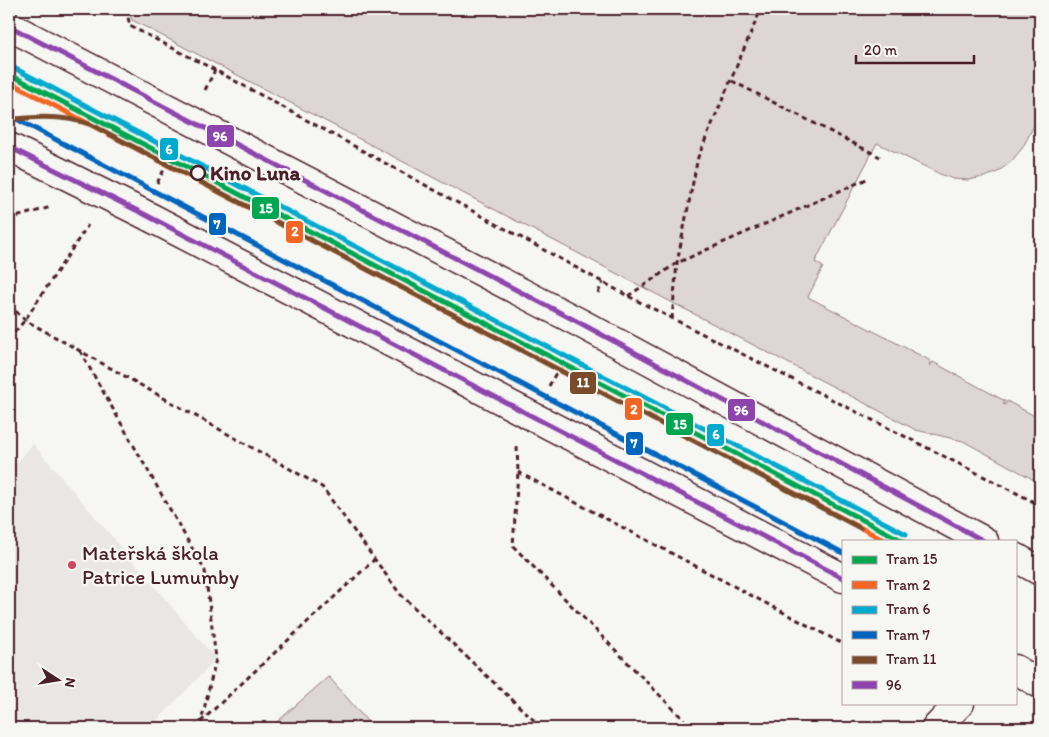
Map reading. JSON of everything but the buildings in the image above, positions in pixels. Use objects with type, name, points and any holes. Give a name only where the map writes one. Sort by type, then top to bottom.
[{"type":"street","points":[[9,26],[582,324],[982,540]]},
{"type":"street","points":[[9,147],[142,213],[842,577]]},
{"type":"street","points":[[9,156],[36,161]]},
{"type":"street","points":[[1016,559],[1040,571]]},
{"type":"street","points":[[1016,670],[1040,684]]},
{"type":"street","points":[[936,728],[959,704]]},
{"type":"path","points":[[126,9],[130,26],[215,70],[628,296],[1040,505]]},
{"type":"path","points":[[672,318],[677,263],[698,157],[761,9]]},
{"type":"path","points":[[731,81],[880,157]]},
{"type":"path","points":[[628,296],[677,263],[869,178]]},
{"type":"path","points":[[9,339],[25,320],[88,224]]},
{"type":"path","points":[[603,282],[517,446],[518,472],[513,546],[692,728]]},
{"type":"path","points":[[9,305],[25,320],[322,487],[400,594],[542,728]]},
{"type":"path","points":[[80,351],[205,571],[216,659],[201,722]]},
{"type":"path","points":[[518,472],[842,643]]},
{"type":"path","points":[[194,728],[375,559]]},
{"type":"shaded area","points":[[128,9],[1040,9],[1040,114],[1023,147],[1011,162],[996,173],[984,177],[968,180],[953,179],[877,143],[815,262],[823,267],[808,297],[931,361],[930,366],[933,362],[1005,401],[1003,404],[1005,405],[1007,401],[1040,419],[1040,483],[963,441],[916,430],[132,20]]},
{"type":"shaded area","name":"Mateřská škola Patrice Lumumby","points":[[33,444],[216,659],[150,728],[9,728],[9,472]]},
{"type":"shaded area","points":[[328,677],[373,728],[270,728]]},
{"type":"tram line","name":"6","points":[[12,67],[906,534]]},
{"type":"tram line","name":"15","points":[[9,74],[901,540]]},
{"type":"tram line","name":"2","points":[[9,82],[884,540]]},
{"type":"tram line","name":"7","points":[[9,115],[842,552]]},
{"type":"tram line","name":"11","points":[[9,120],[51,117],[72,119],[92,125],[860,528]]},
{"type":"transit line","name":"96","points":[[9,26],[582,324],[982,540]]},
{"type":"transit line","name":"96","points":[[9,147],[142,213],[842,577]]},
{"type":"place","name":"Kino Luna","points":[[198,173]]},
{"type":"place","name":"Mateřská škola Patrice Lumumby","points":[[72,565]]}]
